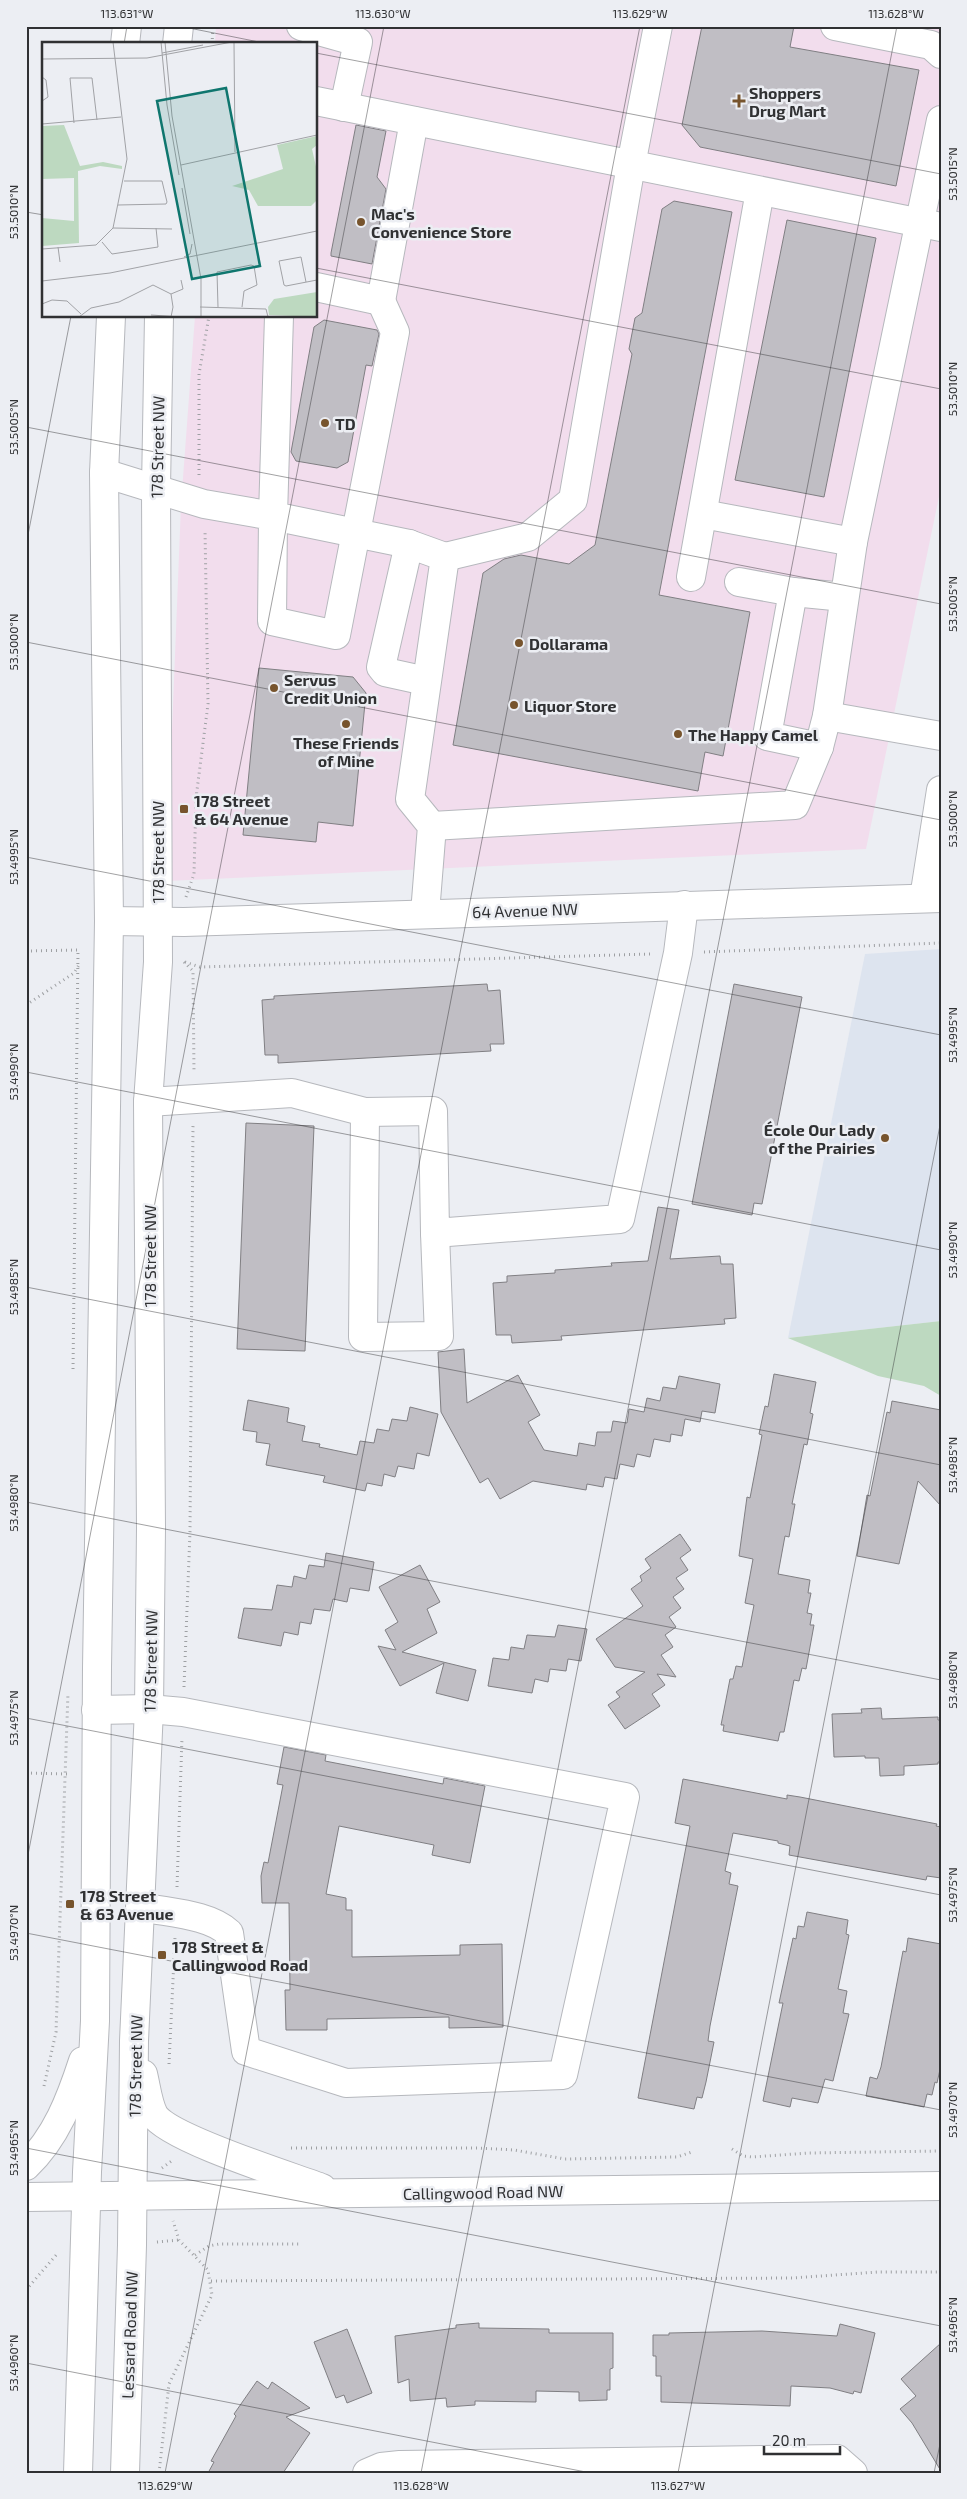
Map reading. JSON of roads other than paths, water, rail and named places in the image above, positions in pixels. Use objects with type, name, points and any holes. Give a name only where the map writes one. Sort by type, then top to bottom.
[{"type":"main road","points":[[126,42],[127,26]]},
{"type":"main road","points":[[177,42],[179,26]]},
{"type":"main road","points":[[301,26],[358,42],[344,107]]},
{"type":"main road","points":[[104,473],[204,504],[409,544],[445,557],[528,537],[573,500],[631,165],[658,26]]},
{"type":"main road","points":[[835,26],[930,45],[941,54]]},
{"type":"main road","points":[[318,101],[930,225]]},
{"type":"main road","points":[[432,826],[795,805],[820,747],[827,716],[853,542],[930,225],[941,120]]},
{"type":"main road","points":[[278,318],[272,516],[272,621],[336,634],[395,332],[381,301],[414,121]]},
{"type":"main road","points":[[692,577],[760,191]]},
{"type":"main road","points":[[318,287],[381,301]]},
{"type":"main road","points":[[78,2473],[95,2021],[96,1710],[109,921],[104,473],[111,318]]},
{"type":"main road","name":"178 Street NW","points":[[132,2196],[134,2041],[142,1907],[150,1709],[151,1518],[148,1102],[171,962],[157,922],[156,488],[159,318]]},
{"type":"main road","points":[[703,514],[853,542]]},
{"type":"main road","points":[[409,544],[381,667],[384,672],[426,681]]},
{"type":"main road","points":[[425,914],[432,826],[410,799],[445,557]]},
{"type":"main road","points":[[739,582],[793,592],[844,597]]},
{"type":"main road","points":[[793,592],[768,736],[820,747]]},
{"type":"main road","points":[[827,716],[941,736]]},
{"type":"main road","points":[[932,898],[941,790]]},
{"type":"main road","name":"64 Avenue NW","points":[[109,921],[184,922],[932,898]]},
{"type":"main road","points":[[435,1233],[620,1219],[678,953],[684,905]]},
{"type":"main road","points":[[148,1102],[292,1093],[364,1112],[433,1111],[439,1336],[363,1337],[364,1112]]},
{"type":"main road","points":[[96,1710],[150,1709],[183,1712],[625,1797],[563,2075],[346,2083],[246,2052],[229,1933],[219,1924],[142,1907]]},
{"type":"main road","points":[[26,2166],[40,2153],[71,2099],[95,2021]]},
{"type":"main road","points":[[134,2041],[154,2114],[168,2128],[195,2141],[338,2194]]},
{"type":"main road","name":"Callingwood Road NW","points":[[26,2197],[941,2186]]},
{"type":"main road","name":"Lessard Road NW","points":[[125,2473],[132,2196]]},
{"type":"main road","points":[[368,2472],[381,2467],[400,2465],[837,2459],[854,2473]]},
{"type":"place","name":"Shoppers Drug Mart","points":[[739,101]]},
{"type":"place","name":"Mac's Convenience Store","points":[[361,222]]},
{"type":"place","name":"TD","points":[[325,423]]},
{"type":"place","name":"Dollarama","points":[[519,643]]},
{"type":"place","name":"Servus Credit Union","points":[[274,688]]},
{"type":"place","name":"Liquor Store","points":[[514,705]]},
{"type":"place","name":"These Friends of Mine","points":[[346,724]]},
{"type":"place","name":"The Happy Camel","points":[[678,734]]},
{"type":"place","name":"178 Street & 64 Avenue","points":[[184,809]]},
{"type":"place","name":"École Our Lady of the Prairies","points":[[885,1138]]},
{"type":"place","name":"178 Street & 63 Avenue","points":[[70,1904]]},
{"type":"place","name":"178 Street & Callingwood Road","points":[[162,1955]]}]
